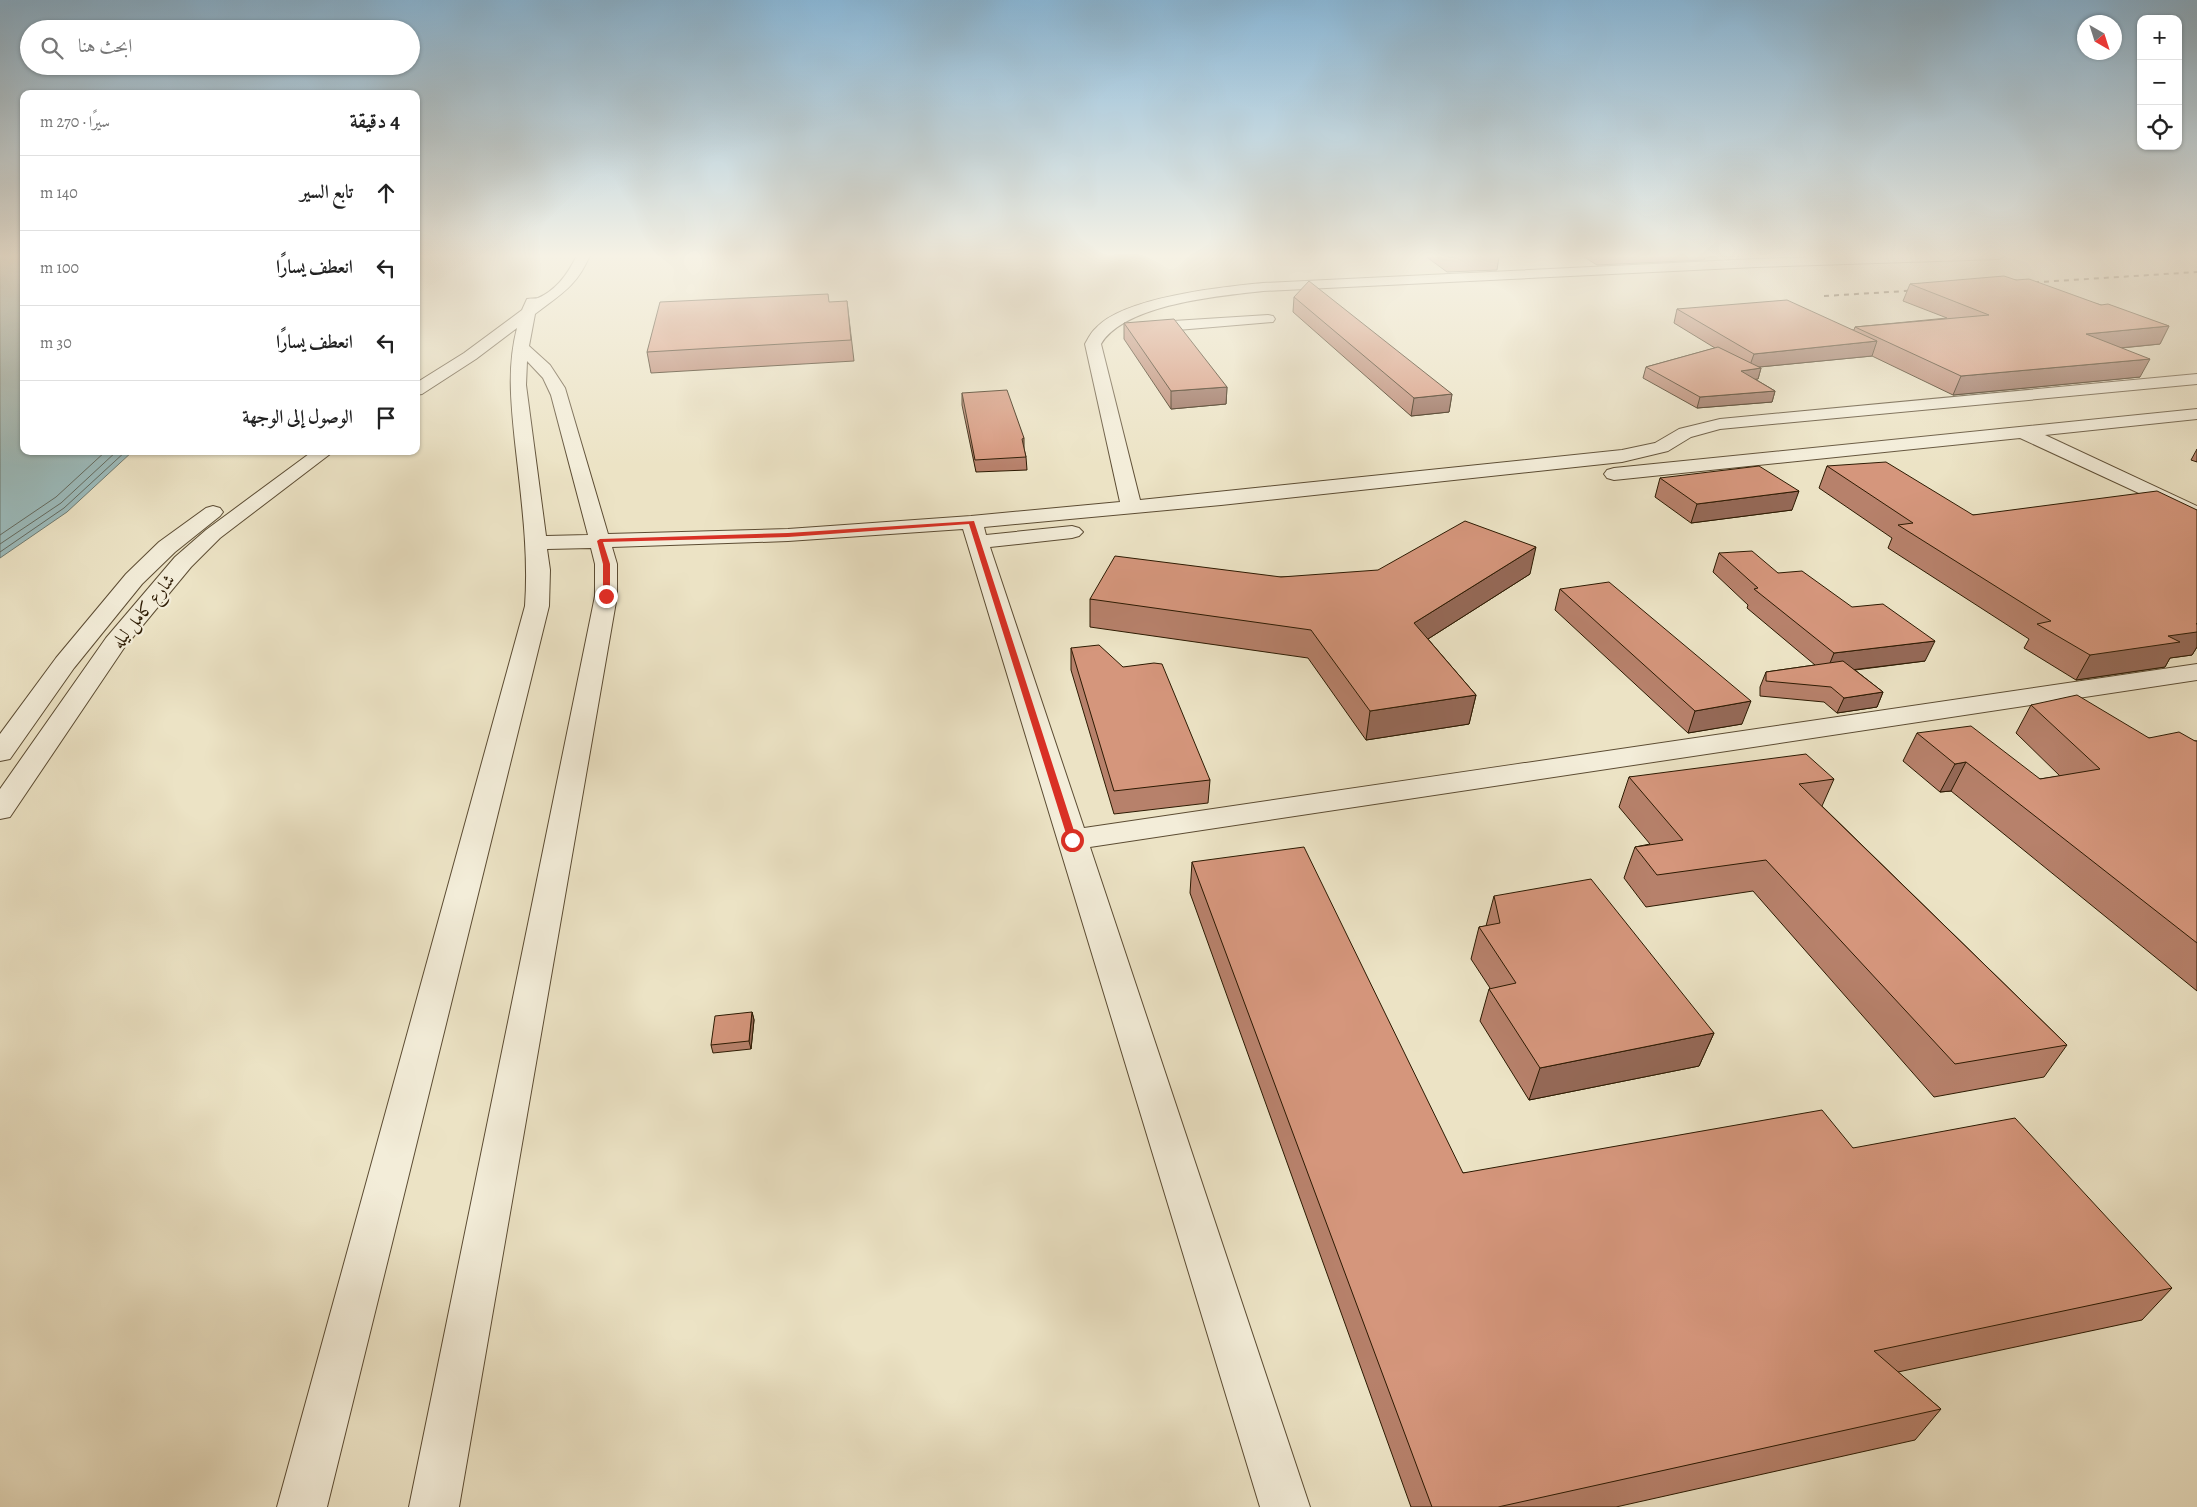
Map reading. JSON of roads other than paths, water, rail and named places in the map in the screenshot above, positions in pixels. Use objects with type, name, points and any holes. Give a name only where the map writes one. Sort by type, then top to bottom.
[{"type":"street","points":[[420,373],[501,325]]},
{"type":"street","points":[[420,387],[470,356],[508,325]]},
{"type":"street","points":[[302,1507],[537,606],[540,570],[518,385],[521,348],[526,325]]},
{"type":"street","points":[[1108,325],[1094,338],[1093,344],[1130,508]]},
{"type":"street","points":[[1101,330],[1179,325]]},
{"type":"street","points":[[434,1507],[606,596],[606,564],[555,381],[540,364],[521,348]]},
{"type":"street","points":[[974,532],[1130,508],[1622,456],[1662,447],[1685,433],[1720,424],[2197,379]]},
{"type":"street","points":[[1107,528],[2197,414]]},
{"type":"street","points":[[2021,431],[2197,514]]},
{"type":"street","name":"شارع كامل ليله","points":[[0,753],[65,663],[134,579],[167,547],[193,526],[292,455]]},
{"type":"street","name":"شارع كامل ليله","points":[[0,810],[115,643],[183,562],[213,534],[321,455]]},
{"type":"street","points":[[537,543],[788,535],[1087,530]]},
{"type":"street","points":[[974,532],[1285,1507]]},
{"type":"street","points":[[1072,840],[2197,672]]},
{"type":"water","points":[[0,325],[20,325],[20,455],[129,455],[67,512],[0,558]]}]
